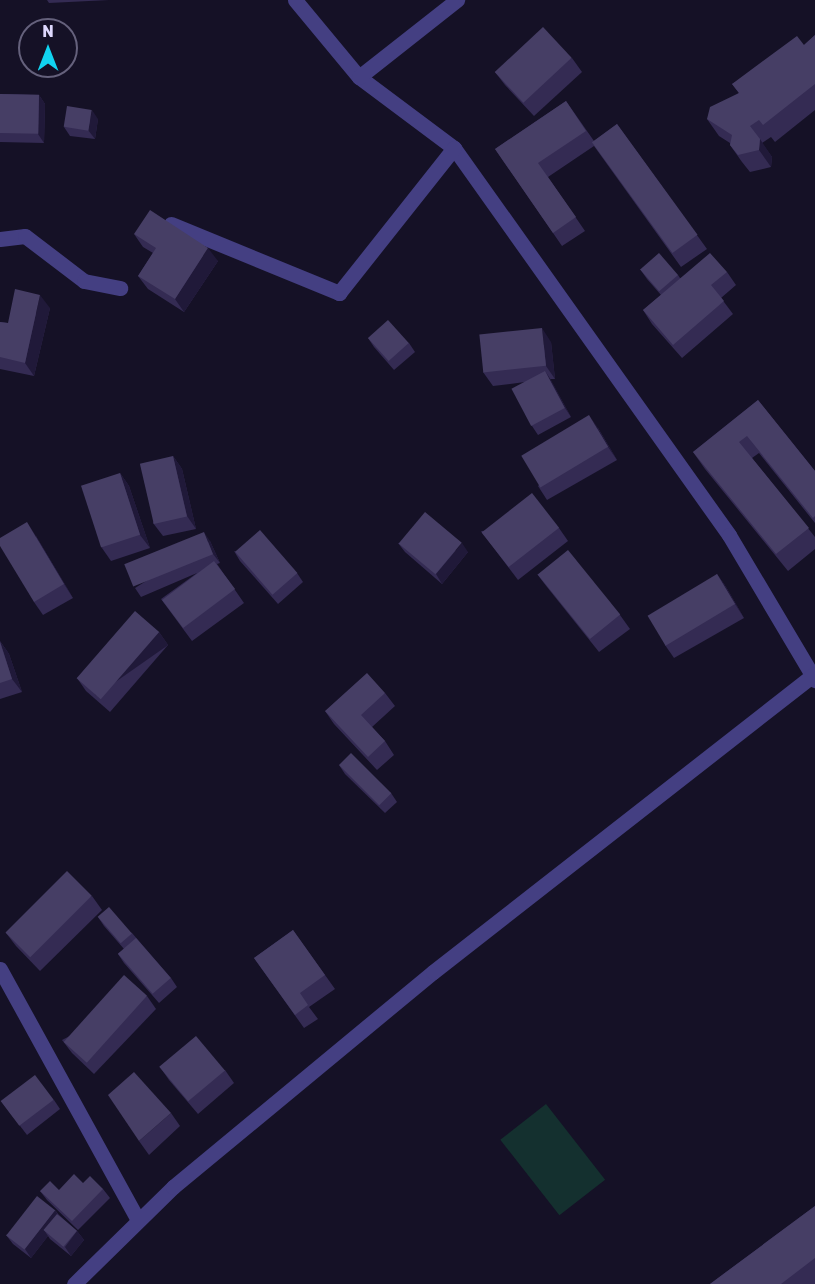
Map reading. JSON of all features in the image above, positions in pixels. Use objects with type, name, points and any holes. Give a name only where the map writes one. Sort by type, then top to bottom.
[{"type":"street","points":[[74,1284],[138,1220],[433,972],[814,676],[729,535],[454,148],[359,77],[295,0]]},
{"type":"street","points":[[359,77],[458,0]]},
{"type":"street","points":[[171,224],[339,293],[454,148]]},
{"type":"street","points":[[0,239],[25,236],[84,281],[120,288]]},
{"type":"street","points":[[0,969],[138,1220]]},
{"type":"green space","points":[[546,1104],[605,1180],[559,1215],[500,1140]]},
{"type":"building","points":[[543,27],[572,58],[523,103],[495,72]]},
{"type":"building","points":[[815,35],[815,84],[763,125],[759,120],[750,126],[760,139],[759,150],[738,155],[730,145],[732,135],[707,119],[710,107],[739,93],[732,84],[797,36],[804,45]]},
{"type":"building","points":[[0,94],[39,95],[38,134],[0,133]]},
{"type":"building","points":[[566,101],[586,131],[538,163],[576,217],[553,233],[495,149]]},
{"type":"building","points":[[67,106],[92,110],[88,131],[64,127]]},
{"type":"building","points":[[617,124],[698,235],[672,253],[592,142]]},
{"type":"building","points":[[150,210],[208,248],[175,299],[138,276],[156,248],[134,234]]},
{"type":"building","points":[[659,253],[678,275],[659,291],[640,269]]},
{"type":"building","points":[[710,253],[727,272],[711,285],[724,301],[673,345],[643,310]]},
{"type":"building","points":[[15,289],[40,295],[25,363],[0,357],[0,322],[8,323]]},
{"type":"building","points":[[388,320],[409,343],[389,361],[368,338]]},
{"type":"building","points":[[542,328],[546,366],[483,372],[479,335]]},
{"type":"building","points":[[545,371],[565,408],[531,426],[511,389]]},
{"type":"building","points":[[758,400],[815,471],[815,516],[813,518],[747,436],[739,442],[809,528],[776,554],[693,452]]},
{"type":"building","points":[[589,415],[608,447],[540,487],[521,456]]},
{"type":"building","points":[[173,456],[187,516],[154,524],[140,464]]},
{"type":"building","points":[[120,473],[140,535],[101,547],[81,486]]},
{"type":"building","points":[[532,493],[559,528],[509,567],[482,532]]},
{"type":"building","points":[[425,512],[462,543],[435,574],[399,543]]},
{"type":"building","points":[[27,522],[64,584],[34,602],[0,546],[0,538]]},
{"type":"building","points":[[260,530],[297,573],[272,595],[235,552]]},
{"type":"building","points":[[204,532],[213,554],[133,586],[124,564]]},
{"type":"building","points":[[568,550],[620,615],[590,639],[538,575]]},
{"type":"building","points":[[214,561],[235,589],[183,628],[162,600]]},
{"type":"building","points":[[717,574],[735,604],[666,646],[648,616]]},
{"type":"building","points":[[135,611],[159,632],[101,699],[77,678]]},
{"type":"building","points":[[0,642],[12,679],[0,683]]},
{"type":"building","points":[[367,673],[385,693],[361,715],[385,741],[368,757],[325,711]]},
{"type":"building","points":[[351,753],[391,793],[379,805],[339,765]]},
{"type":"building","points":[[67,871],[92,896],[30,957],[5,933]]},
{"type":"building","points":[[109,907],[132,933],[121,943],[98,917]]},
{"type":"building","points":[[293,930],[325,975],[300,993],[308,1005],[295,1015],[254,958]]},
{"type":"building","points":[[136,938],[171,978],[153,994],[118,954]]},
{"type":"building","points":[[124,975],[147,996],[87,1063],[64,1042]]},
{"type":"building","points":[[196,1036],[225,1070],[188,1101],[159,1067]]},
{"type":"building","points":[[134,1072],[171,1113],[139,1141],[108,1095]]},
{"type":"building","points":[[35,1075],[54,1100],[19,1126],[1,1101]]},
{"type":"building","points":[[74,1174],[83,1183],[90,1176],[103,1189],[72,1221],[40,1191],[50,1181],[59,1190]]},
{"type":"building","points":[[37,1196],[55,1210],[24,1250],[6,1235]]},
{"type":"building","points":[[815,1206],[815,1258],[781,1284],[710,1284]]},
{"type":"building","points":[[57,1214],[77,1231],[63,1247],[44,1230]]}]
